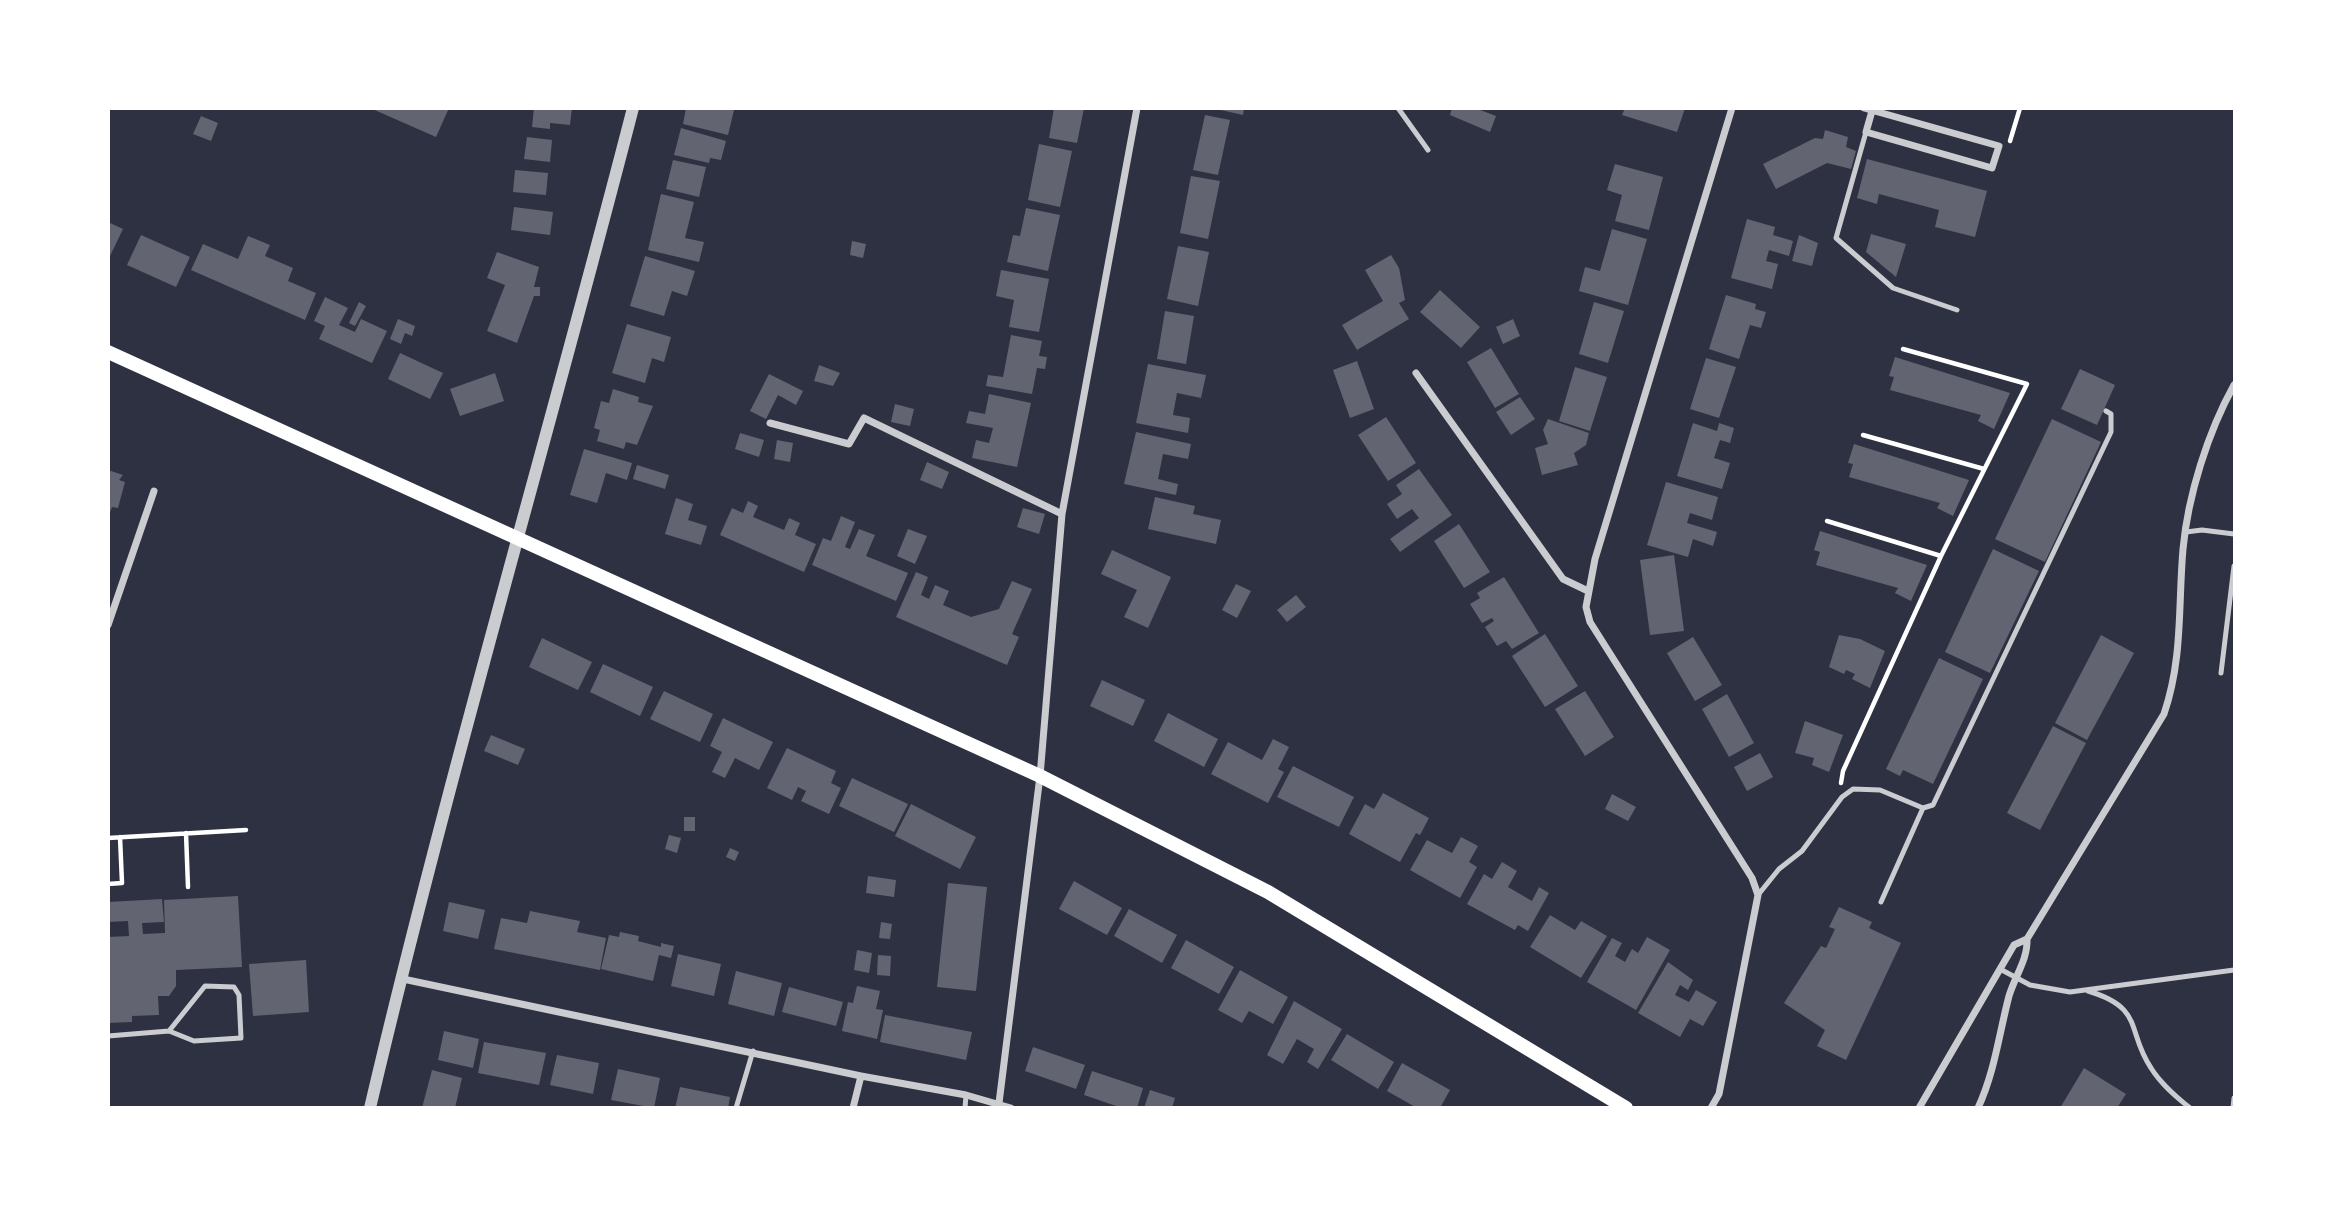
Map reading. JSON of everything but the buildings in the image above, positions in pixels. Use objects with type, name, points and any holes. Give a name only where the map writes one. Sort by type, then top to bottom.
[{"type":"main road","points":[[108,352],[1040,776],[1268,892],[1626,1108]]},
{"type":"street","points":[[370,1108],[516,536],[581,309],[632,108]]},
{"type":"street","points":[[999,1103],[1040,776],[1062,514],[1137,108]]},
{"type":"street","points":[[1711,1108],[1719,1094],[1758,895],[1752,878],[1590,622],[1586,607],[1624,461],[1732,108]]},
{"type":"street","points":[[1868,110],[1999,146],[1992,168],[1866,132],[1868,110]]},
{"type":"street","points":[[1416,373],[1563,579],[1588,591]]},
{"type":"street","points":[[1919,1108],[2014,945],[2027,939],[2164,714],[2177,673],[2186,532],[2207,449],[2235,385]]},
{"type":"street","points":[[770,423],[849,444],[864,418],[1062,514]]},
{"type":"street","points":[[108,625],[154,491]]},
{"type":"street","points":[[1978,1108],[1991,1080],[2014,978],[2028,952],[2027,939]]},
{"type":"street","points":[[403,979],[754,1051],[861,1076],[967,1095],[1011,1108]]},
{"type":"street","points":[[853,1108],[861,1076]]},
{"type":"lane","points":[[1398,108],[1428,150]]},
{"type":"lane","points":[[1866,132],[1836,238],[1893,288],[1957,310]]},
{"type":"lane","points":[[1758,895],[1779,869],[1802,851],[1842,797],[1853,789],[1880,790],[1923,808],[1933,805],[2111,432],[2111,414],[2106,411]]},
{"type":"lane","points":[[2186,532],[2202,530],[2235,534]]},
{"type":"lane","points":[[2221,673],[2235,566]]},
{"type":"lane","points":[[1881,902],[1923,808]]},
{"type":"lane","points":[[2000,969],[2014,978],[2047,990],[2086,991],[2235,970]]},
{"type":"lane","points":[[108,1036],[169,1031],[194,1041],[241,1038],[239,995],[234,987],[205,986],[169,1031]]},
{"type":"lane","points":[[2086,991],[2101,995],[2126,1012],[2149,1066],[2169,1090],[2190,1108]]},
{"type":"lane","points":[[736,1108],[754,1051]]},
{"type":"lane","points":[[965,1108],[967,1095]]},
{"type":"lane","points":[[2233,1108],[2235,1098]]},
{"type":"path","points":[[2009,145],[2020,108]]},
{"type":"path","points":[[1841,783],[1843,771],[1941,556],[2027,384],[1903,349]]},
{"type":"path","points":[[1863,435],[1984,469]]},
{"type":"path","points":[[1827,521],[1941,556]]},
{"type":"path","points":[[108,838],[246,830]]},
{"type":"path","points":[[186,834],[188,887]]},
{"type":"path","points":[[108,884],[122,883],[120,837]]}]
